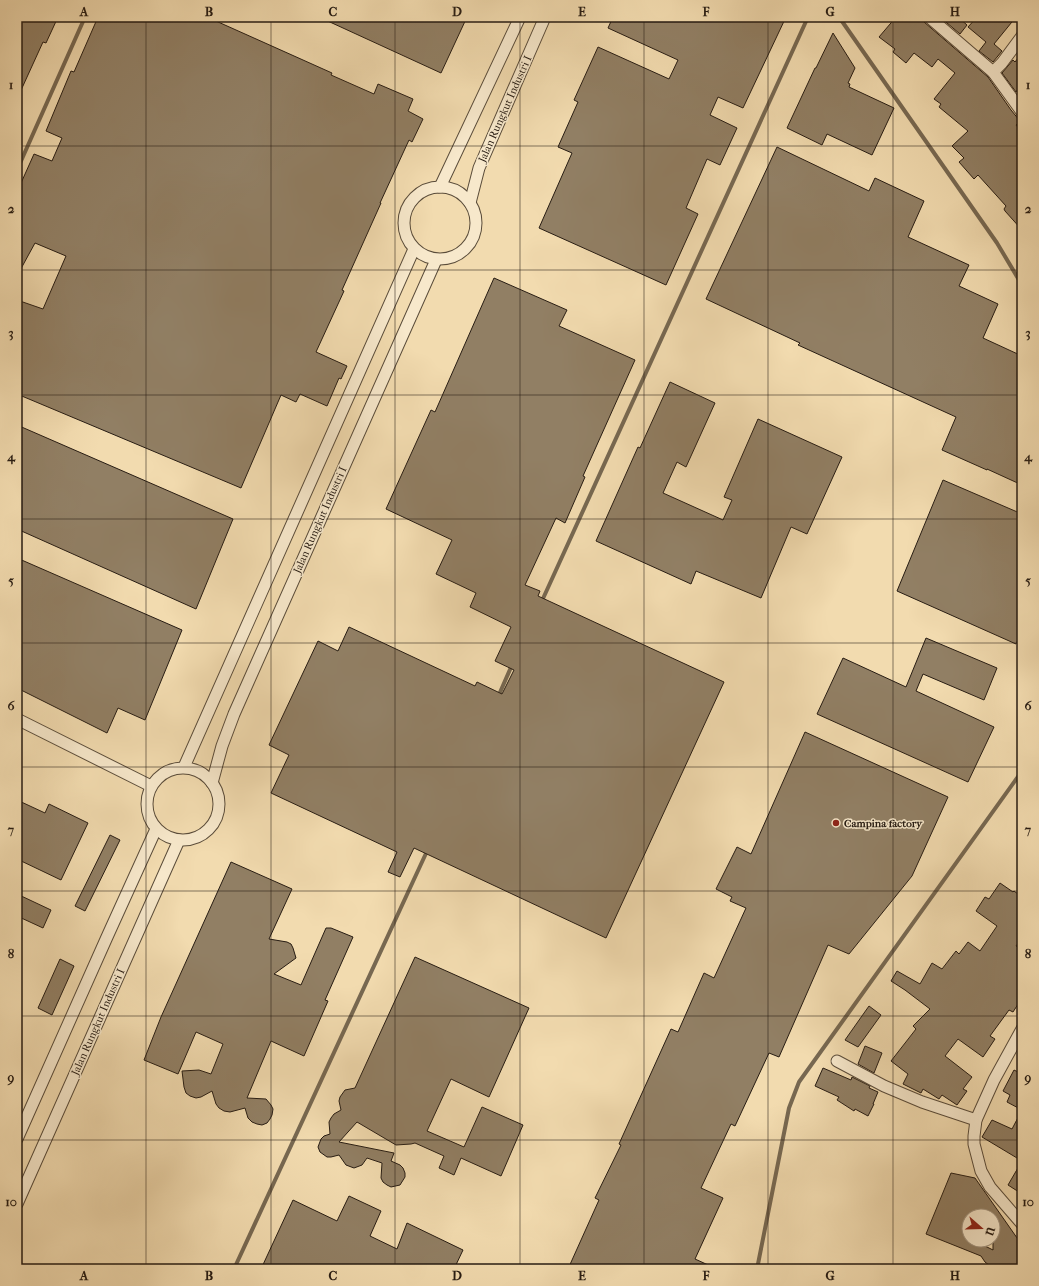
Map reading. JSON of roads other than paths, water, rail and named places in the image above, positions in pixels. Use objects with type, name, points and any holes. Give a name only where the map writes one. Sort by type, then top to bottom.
[{"type":"street","points":[[440,187],[520,17]]},
{"type":"street","name":"Jalan Rungkut Industri I","points":[[470,203],[479,168],[545,17]]},
{"type":"street","points":[[929,17],[993,72],[1022,112]]},
{"type":"street","points":[[993,72],[1002,63],[1022,36]]},
{"type":"street","points":[[440,187],[452,189],[462,194],[470,203],[475,214],[476,227],[472,239],[466,248],[457,255],[447,259],[436,260],[424,256],[414,249],[406,237],[404,223],[406,209],[414,198],[426,190],[440,187]]},
{"type":"street","points":[[184,768],[414,249]]},
{"type":"street","name":"Jalan Rungkut Industri I","points":[[212,783],[222,746],[234,714],[436,260]]},
{"type":"street","points":[[17,719],[151,786]]},
{"type":"street","points":[[184,768],[195,770],[205,775],[212,783],[218,795],[218,808],[215,821],[200,836],[190,840],[179,840],[167,837],[156,829],[150,819],[147,808],[147,797],[151,786],[159,776],[171,769],[184,768]]},
{"type":"street","points":[[17,1139],[156,829]]},
{"type":"street","name":"Jalan Rungkut Industri I","points":[[17,1204],[179,840]]},
{"type":"street","points":[[1022,1029],[994,1080],[976,1120],[974,1144],[982,1171],[990,1187],[1022,1224]]},
{"type":"street","points":[[837,1061],[884,1086],[922,1102],[976,1120]]},
{"type":"waterway","points":[[17,170],[85,17]]},
{"type":"waterway","points":[[541,603],[808,17]]},
{"type":"waterway","points":[[839,17],[997,243],[1022,285]]},
{"type":"waterway","points":[[498,697],[512,665]]},
{"type":"waterway","points":[[757,1269],[789,1108],[799,1082],[1022,771]]},
{"type":"waterway","points":[[234,1269],[428,849]]},
{"type":"place","name":"Campina factory","points":[[836,823]]}]
